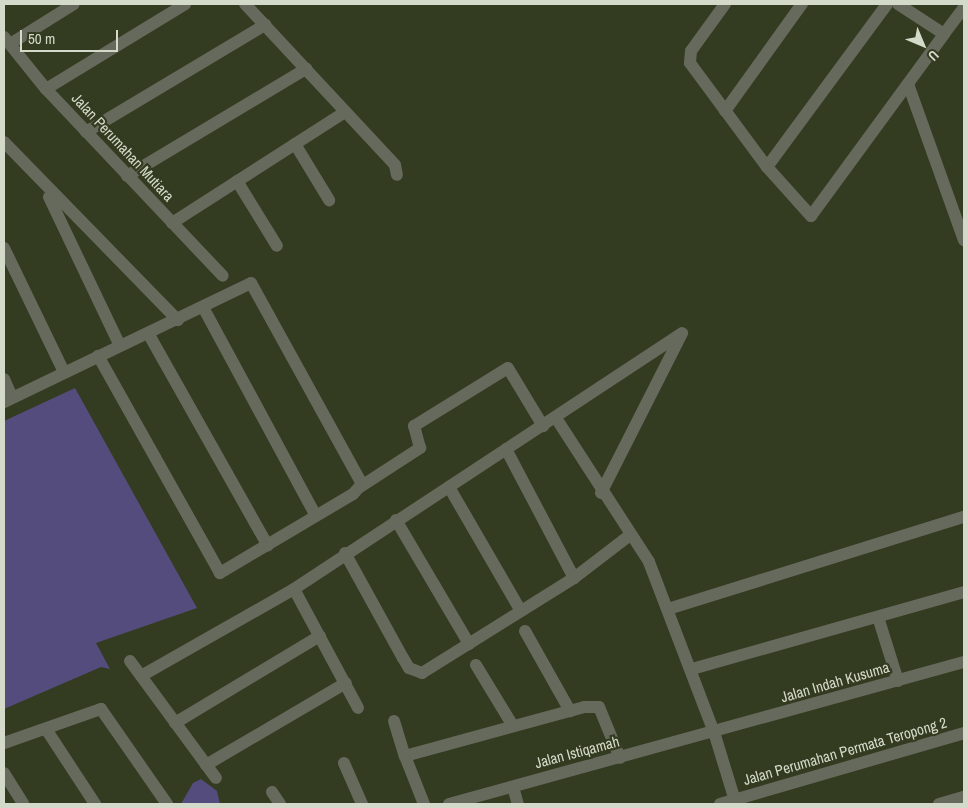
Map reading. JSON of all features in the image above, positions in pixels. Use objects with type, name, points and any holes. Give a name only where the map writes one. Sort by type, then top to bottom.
[{"type":"street","points":[[7,40],[74,4]]},
{"type":"street","points":[[46,89],[185,4]]},
{"type":"street","points":[[245,4],[395,164],[397,175]]},
{"type":"street","points":[[725,4],[689,56],[725,111],[806,214],[816,214],[964,7]]},
{"type":"street","points":[[725,111],[802,4]]},
{"type":"street","points":[[767,166],[887,4]]},
{"type":"street","points":[[898,4],[944,34]]},
{"type":"street","points":[[86,132],[265,25]]},
{"type":"street","name":"Jalan Perumahan Mutiara","points":[[7,40],[46,89],[222,276]]},
{"type":"street","points":[[127,176],[306,69]]},
{"type":"street","points":[[908,84],[964,240]]},
{"type":"street","points":[[172,223],[345,112]]},
{"type":"street","points":[[4,142],[45,189],[178,320]]},
{"type":"street","points":[[295,144],[329,200]]},
{"type":"street","points":[[237,181],[277,246]]},
{"type":"street","points":[[45,189],[120,346]]},
{"type":"street","points":[[4,248],[63,370]]},
{"type":"street","points":[[4,379],[8,400],[63,370],[204,308],[245,284],[258,289],[362,476],[360,487]]},
{"type":"street","points":[[204,308],[316,516]]},
{"type":"street","points":[[148,333],[268,546]]},
{"type":"street","points":[[141,676],[294,589],[345,553],[556,418],[682,333],[601,493]]},
{"type":"street","points":[[98,356],[216,570],[224,573],[420,448],[414,426],[508,368],[543,426]]},
{"type":"street","points":[[556,418],[601,493],[629,536],[649,562],[692,669],[714,732],[735,802]]},
{"type":"street","points":[[506,449],[574,578]]},
{"type":"street","points":[[450,486],[521,611]]},
{"type":"street","points":[[668,608],[964,517]]},
{"type":"street","points":[[396,520],[469,644]]},
{"type":"street","points":[[345,553],[409,668],[422,673],[574,578],[629,536]]},
{"type":"street","points":[[294,589],[358,708]]},
{"type":"street","points":[[692,669],[964,592]]},
{"type":"street","points":[[878,616],[898,681]]},
{"type":"street","points":[[525,631],[570,711]]},
{"type":"street","points":[[175,723],[320,636]]},
{"type":"street","points":[[130,661],[216,778]]},
{"type":"street","name":"Jalan Indah Kusuma","points":[[714,732],[964,662]]},
{"type":"street","points":[[476,664],[513,726]]},
{"type":"street","points":[[206,765],[346,684]]},
{"type":"street","points":[[405,756],[570,711],[598,706],[620,758]]},
{"type":"street","points":[[4,744],[100,709],[167,804]]},
{"type":"street","points":[[394,721],[405,756],[424,804]]},
{"type":"street","points":[[46,729],[95,804]]},
{"type":"street","name":"Jalan Istiqamah","points":[[449,804],[714,732]]},
{"type":"street","name":"Jalan Perumahan Permata Teropong 2","points":[[720,804],[735,802],[964,733]]},
{"type":"street","points":[[344,763],[362,804]]},
{"type":"street","points":[[4,773],[20,802]]},
{"type":"street","points":[[514,787],[518,804]]},
{"type":"street","points":[[272,792],[280,804]]},
{"type":"street","points":[[939,804],[964,797]]},
{"type":"shaded area","points":[[75,388],[197,608],[96,643],[110,669],[101,667],[4,709],[4,421]]},
{"type":"shaded area","points":[[201,779],[217,791],[220,804],[181,804],[193,783]]}]
